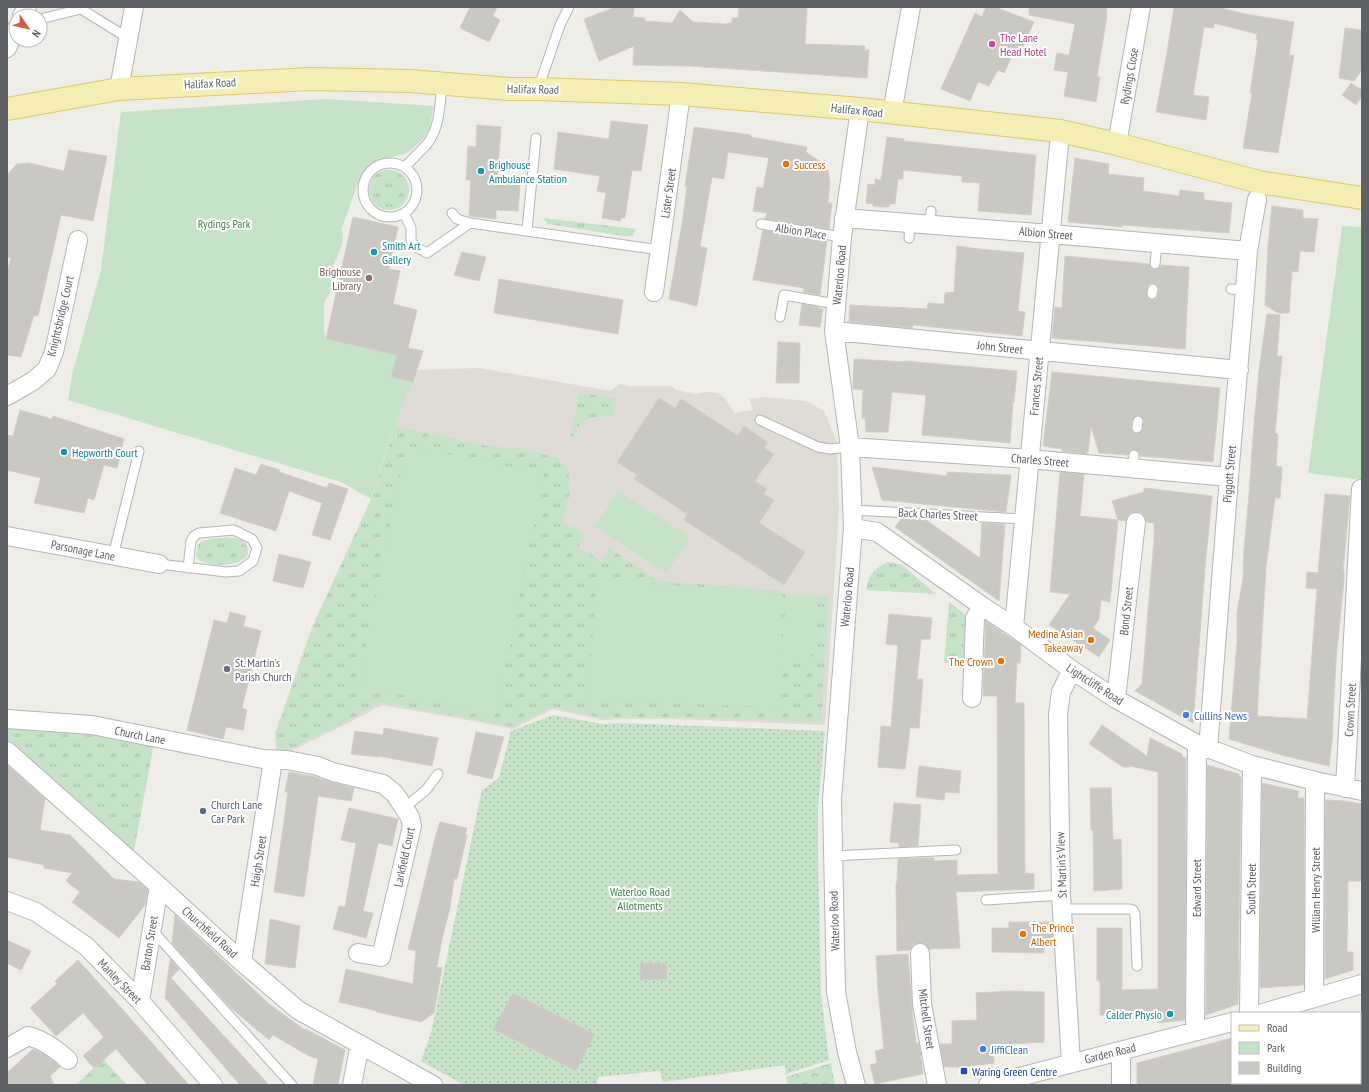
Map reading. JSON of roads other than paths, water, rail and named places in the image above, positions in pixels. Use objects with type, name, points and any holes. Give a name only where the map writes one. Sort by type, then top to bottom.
[{"type":"main road","name":"Halifax Road","points":[[7,109],[119,89],[310,79],[410,81],[509,89],[681,94],[892,113],[1060,138],[1116,144],[1259,182],[1362,198]]},
{"type":"street","points":[[119,89],[134,7]]},
{"type":"street","points":[[892,113],[911,7]]},
{"type":"street","name":"Rydings Close","points":[[1116,144],[1141,7]]},
{"type":"street","name":"Lister Street","points":[[654,292],[681,94]]},
{"type":"street","name":"Waterloo Road","points":[[856,1085],[847,1052],[836,992],[832,800],[853,528],[850,447],[834,331],[844,218],[860,110]]},
{"type":"street","name":"Frances Street","points":[[1014,627],[1060,138]]},
{"type":"street","name":"Piggott Street","points":[[1203,746],[1238,370],[1238,289],[1248,251],[1257,199]]},
{"type":"street","name":"Albion Street","points":[[844,218],[910,230],[931,218],[1051,234],[1248,251]]},
{"type":"street","name":"Knightsbridge Court","points":[[7,396],[33,380],[47,369],[54,352],[78,240]]},
{"type":"street","name":"John Street","points":[[834,331],[1238,370]]},
{"type":"street","name":"Charles Street","points":[[850,447],[1030,459],[1133,462],[1229,477]]},
{"type":"street","name":"Crown Street","points":[[1354,790],[1362,489]]},
{"type":"street","name":"Bond Street","points":[[1116,699],[1136,522]]},
{"type":"street","name":"Lightcliffe Road","points":[[853,528],[877,532],[1014,627],[1072,670],[1116,699],[1203,746],[1252,765],[1354,790]]},
{"type":"street","name":"Parsonage Lane","points":[[7,536],[159,564]]},
{"type":"street","points":[[972,698],[975,618],[982,606]]},
{"type":"street","name":"St Martin's View","points":[[1071,1063],[1062,902],[1058,714],[1061,692],[1072,670]]},
{"type":"street","name":"Church Lane","points":[[7,719],[92,725],[273,760]]},
{"type":"street","name":"Edward Street","points":[[1195,1031],[1203,746]]},
{"type":"street","name":"Churchfield Road","points":[[7,751],[242,962],[298,1010],[433,1085]]},
{"type":"street","name":"Larkfield Court","points":[[273,760],[287,760],[318,766],[333,772],[383,784],[395,794],[410,817],[412,826],[389,958],[354,952]]},
{"type":"street","name":"Haigh Street","points":[[242,962],[273,760]]},
{"type":"street","name":"South Street","points":[[1249,1012],[1252,765]]},
{"type":"street","name":"William Henry Street","points":[[1314,998],[1315,781]]},
{"type":"street","name":"Barton Street","points":[[140,1001],[159,886]]},
{"type":"street","name":"Manley Street","points":[[7,901],[36,912],[86,946],[140,1001],[213,1085]]},
{"type":"street","name":"Mitchell Street","points":[[920,953],[922,1004],[937,1085]]},
{"type":"street","points":[[1266,1012],[1362,984]]},
{"type":"street","name":"Garden Road","points":[[988,1085],[1231,1022]]},
{"type":"street","points":[[7,1048],[28,1036],[38,1038],[55,1048],[68,1060]]},
{"type":"street","points":[[352,1085],[360,1044]]},
{"type":"street","points":[[1121,1051],[1121,1085]]},
{"type":"lane","points":[[538,89],[560,25],[569,7]]},
{"type":"lane","points":[[48,17],[80,9],[128,38]]},
{"type":"lane","points":[[405,167],[427,144],[432,135],[438,119],[442,84]]},
{"type":"lane","points":[[527,230],[536,138]]},
{"type":"lane","points":[[392,162],[405,167],[414,176],[417,185],[417,194],[414,203],[404,213],[392,217],[382,216],[374,212],[368,206],[362,189],[364,180],[375,167],[383,163],[392,162]]},
{"type":"lane","points":[[404,213],[411,228],[412,241],[416,247],[427,253],[470,223]]},
{"type":"lane","points":[[452,213],[457,219],[470,223],[660,250]]},
{"type":"lane","name":"Albion Place","points":[[761,224],[842,237]]},
{"type":"lane","points":[[1155,264],[1157,243]]},
{"type":"lane","points":[[780,317],[784,295],[836,304]]},
{"type":"lane","points":[[760,420],[818,447],[830,449],[850,447]]},
{"type":"lane","points":[[113,556],[139,451]]},
{"type":"lane","name":"Back Charles Street","points":[[852,510],[1025,519]]},
{"type":"lane","points":[[159,564],[212,572],[239,571],[253,561],[257,548],[252,539],[234,530],[199,533],[194,536],[191,542],[188,568]]},
{"type":"lane","points":[[404,808],[426,790],[438,774]]},
{"type":"lane","points":[[832,856],[956,850]]},
{"type":"lane","points":[[986,900],[1062,902],[1134,910],[1137,966]]},
{"type":"lane","points":[[151,929],[292,1085]]},
{"type":"place","name":"The Lane Head Hotel","points":[[992,44]]},
{"type":"place","name":"Success","points":[[786,164]]},
{"type":"place","name":"Brighouse Ambulance Station","points":[[481,171]]},
{"type":"place","name":"Smith Art Gallery","points":[[374,252]]},
{"type":"place","name":"Brighouse Library","points":[[369,278]]},
{"type":"place","name":"Hepworth Court","points":[[64,452]]},
{"type":"place","name":"Medina Asian Takeaway","points":[[1091,640]]},
{"type":"place","name":"The Crown","points":[[1001,661]]},
{"type":"place","name":"St. Martin's Parish Church","points":[[227,669]]},
{"type":"place","name":"Cullins News","points":[[1186,715]]},
{"type":"place","name":"Church Lane Car Park","points":[[203,811]]},
{"type":"place","name":"The Prince Albert","points":[[1023,934]]},
{"type":"place","name":"Calder Physio","points":[[1170,1014]]},
{"type":"place","name":"JiffiClean","points":[[983,1049]]},
{"type":"place","name":"Waring Green Centre","points":[[964,1071]]},
{"type":"park label","name":"Rydings Park","points":[[224,223]]},
{"type":"park label","name":"Waterloo Road Allotments","points":[[640,898]]}]
